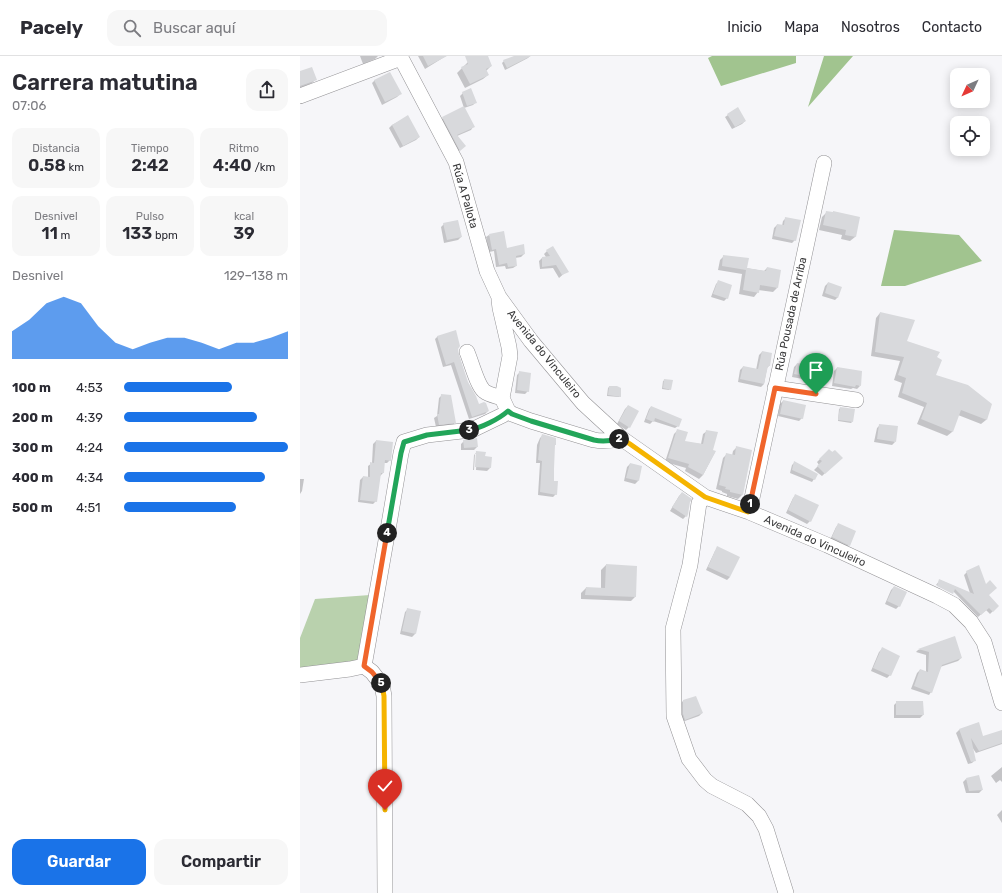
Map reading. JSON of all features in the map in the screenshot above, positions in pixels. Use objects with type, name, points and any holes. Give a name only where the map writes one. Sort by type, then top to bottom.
[{"type":"street","points":[[300,96],[401,57]]},
{"type":"street","name":"Rúa A Pallota","points":[[401,57],[456,162],[487,271],[499,297]]},
{"type":"street","name":"Rúa Pousada de Arriba","points":[[748,512],[824,163]]},
{"type":"street","points":[[364,666],[404,442],[427,435],[474,429],[503,416],[510,356],[499,297]]},
{"type":"street","name":"Avenida do Vinculeiro","points":[[499,297],[531,341],[583,403],[621,438],[705,497],[748,512],[827,545],[954,605],[971,622],[984,642],[1002,703]]},
{"type":"street","points":[[467,352],[483,390],[505,405],[512,414],[603,442],[621,438]]},
{"type":"street","points":[[775,388],[856,400]]},
{"type":"street","points":[[705,497],[699,503],[690,566],[673,628],[674,716],[689,759],[705,780],[712,786],[747,804],[759,816],[766,828],[786,893]]},
{"type":"street","points":[[300,675],[364,666],[372,672],[382,685],[384,696],[386,893]]},
{"type":"green space","points":[[712,56],[796,56],[796,63],[721,86],[708,58]]},
{"type":"green space","points":[[824,56],[853,56],[808,107]]},
{"type":"green space","points":[[894,230],[959,235],[982,261],[905,286],[881,286]]},
{"type":"green space","points":[[370,595],[359,662],[300,669],[300,638],[315,599]]},
{"type":"building","points":[[423,56],[447,56],[428,66]]},
{"type":"building","points":[[465,56],[488,56],[492,66],[486,69],[489,75],[470,84],[461,67],[468,64]]},
{"type":"building","points":[[514,56],[531,56],[507,68],[503,60]]},
{"type":"building","points":[[312,67],[317,80],[300,86],[300,71]]},
{"type":"building","points":[[390,72],[402,94],[385,102],[374,80]]},
{"type":"building","points":[[471,88],[477,103],[467,106],[462,92]]},
{"type":"building","points":[[464,106],[475,127],[457,135],[466,146],[460,151],[442,117]]},
{"type":"building","points":[[738,107],[746,121],[735,127],[727,114]]},
{"type":"building","points":[[408,115],[420,137],[403,146],[392,125]]},
{"type":"building","points":[[826,211],[833,211],[860,217],[856,237],[845,235],[846,230],[823,225]]},
{"type":"building","points":[[785,217],[801,220],[796,241],[774,236],[777,224],[784,225]]},
{"type":"building","points":[[458,220],[462,237],[447,240],[443,223]]},
{"type":"building","points":[[504,231],[507,248],[524,244],[525,254],[516,256],[517,266],[508,267],[507,263],[499,265],[496,249],[492,250],[489,234]]},
{"type":"building","points":[[553,246],[569,272],[562,275],[556,265],[542,267],[542,257],[550,256],[546,250]]},
{"type":"building","points":[[723,255],[749,258],[747,268],[766,271],[767,267],[781,270],[778,288],[760,285],[759,293],[743,290],[746,270],[722,266]]},
{"type":"building","points":[[718,280],[732,285],[728,299],[713,294]]},
{"type":"building","points":[[828,282],[842,287],[838,298],[825,293]]},
{"type":"building","points":[[880,312],[915,320],[907,341],[940,352],[937,357],[942,360],[936,375],[968,385],[992,404],[987,420],[961,410],[953,432],[921,419],[927,403],[902,393],[906,378],[898,375],[904,357],[875,352]]},
{"type":"building","points":[[456,330],[460,346],[458,349],[459,355],[468,382],[479,404],[484,402],[486,403],[489,411],[472,417],[454,362],[446,365],[437,336]]},
{"type":"building","points":[[762,351],[772,353],[770,366],[768,366],[764,384],[740,379],[743,366],[758,369]]},
{"type":"building","points":[[797,363],[819,367],[816,378],[794,374]]},
{"type":"building","points":[[837,367],[862,371],[861,386],[856,385],[855,387],[834,383]]},
{"type":"building","points":[[519,371],[531,373],[529,392],[517,390]]},
{"type":"building","points":[[664,379],[673,380],[671,390],[663,388]]},
{"type":"building","points":[[609,386],[617,386],[621,388],[621,397],[608,395]]},
{"type":"building","points":[[441,394],[451,395],[456,423],[439,425],[437,414],[439,414]]},
{"type":"building","points":[[783,400],[806,405],[803,419],[780,414]]},
{"type":"building","points":[[628,405],[639,411],[630,428],[619,421]]},
{"type":"building","points":[[651,406],[682,419],[679,427],[655,418],[654,422],[646,419]]},
{"type":"building","points":[[840,407],[855,409],[853,422],[838,420]]},
{"type":"building","points":[[879,424],[898,426],[896,442],[877,439]]},
{"type":"building","points":[[677,429],[688,432],[685,441],[703,444],[706,430],[718,432],[713,450],[716,451],[703,475],[688,467],[689,464],[668,458]]},
{"type":"building","points":[[542,434],[556,438],[554,481],[558,481],[557,495],[540,492],[542,461],[538,460]]},
{"type":"building","points":[[477,438],[478,447],[464,448],[463,440]]},
{"type":"building","points":[[376,440],[393,442],[391,461],[385,460],[384,473],[381,473],[377,502],[360,500],[363,476],[370,477],[370,462],[374,463]]},
{"type":"building","points":[[736,446],[752,450],[743,495],[730,492],[730,490],[725,489],[726,487],[719,485],[726,453],[735,455]]},
{"type":"building","points":[[829,449],[832,452],[835,450],[843,458],[825,474],[817,466],[822,461],[819,459]]},
{"type":"building","points":[[476,451],[486,452],[485,456],[492,457],[491,468],[475,467]]},
{"type":"building","points":[[794,461],[818,474],[815,480],[792,470]]},
{"type":"building","points":[[630,463],[642,466],[639,481],[626,478]]},
{"type":"building","points":[[682,492],[692,499],[687,517],[672,507]]},
{"type":"building","points":[[795,494],[819,505],[811,522],[788,510]]},
{"type":"building","points":[[838,523],[856,531],[850,546],[832,537]]},
{"type":"building","points":[[717,546],[740,557],[730,577],[708,567]]},
{"type":"building","points":[[606,564],[637,566],[636,597],[585,595],[586,587],[605,588]]},
{"type":"building","points":[[979,565],[986,584],[990,580],[997,588],[989,595],[999,606],[993,612],[989,608],[981,615],[955,589],[953,594],[937,586],[939,579],[974,594],[966,571]]},
{"type":"building","points":[[894,586],[907,592],[900,607],[887,601]]},
{"type":"building","points":[[407,608],[421,611],[416,634],[402,631]]},
{"type":"building","points":[[955,636],[962,658],[942,665],[932,693],[914,686],[920,669],[928,672],[929,652],[918,649]]},
{"type":"building","points":[[882,647],[900,656],[891,676],[873,668]]},
{"type":"building","points":[[696,696],[703,713],[685,720],[683,714],[683,700]]},
{"type":"building","points":[[896,701],[923,701],[924,715],[896,715]]},
{"type":"building","points":[[979,722],[983,736],[1002,730],[1002,743],[979,751],[971,738],[976,761],[971,762],[959,729]]},
{"type":"building","points":[[979,775],[983,790],[969,791],[966,778]]},
{"type":"route","points":[[385,810],[384,696],[382,685],[372,672],[364,666],[404,442],[427,435],[474,429],[503,416],[508,411],[531,421],[594,440],[603,442],[621,438],[705,497],[748,512],[775,388],[816,394]]}]
